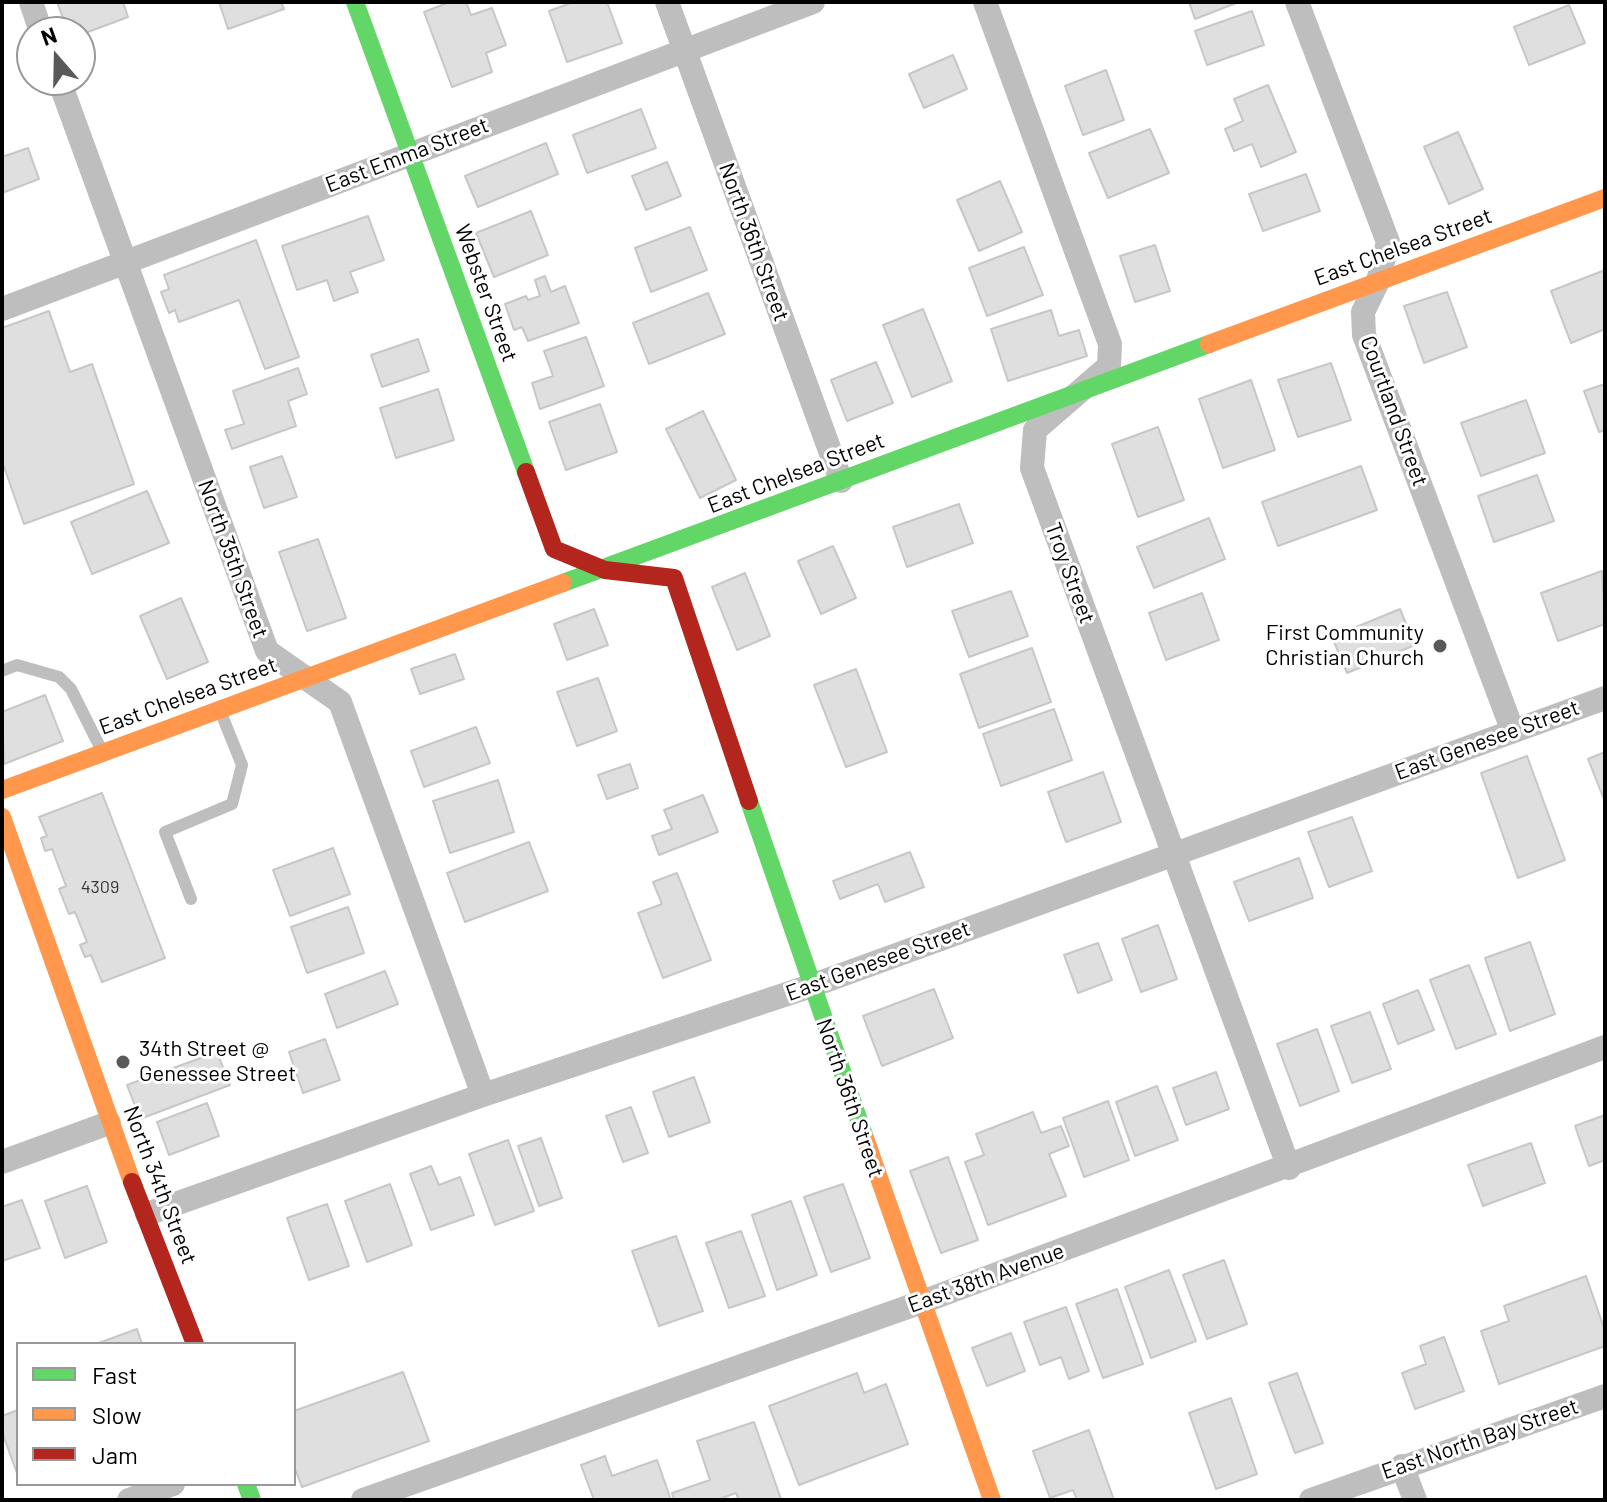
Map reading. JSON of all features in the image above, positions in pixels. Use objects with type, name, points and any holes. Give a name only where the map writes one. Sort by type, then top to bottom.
[{"type":"street","name":"Webster Street","points":[[355,2],[554,549],[605,570]]},
{"type":"street","name":"North 36th Street","points":[[667,2],[841,481]]},
{"type":"street","name":"East Emma Street","points":[[2,309],[813,2]]},
{"type":"street","name":"Troy Street","points":[[985,2],[1110,344],[1109,366],[1035,430],[1032,468],[1289,1168]]},
{"type":"street","name":"Courtland Street","points":[[1297,2],[1388,242],[1378,281],[1363,312],[1364,335],[1512,729]]},
{"type":"street","name":"North 35th Street","points":[[65,96],[267,651],[340,702],[483,1095]]},
{"type":"street","name":"East Chelsea Street","points":[[2,790],[605,570],[1605,198]]},
{"type":"street","name":"North 36th Street","points":[[605,570],[674,578],[811,986],[992,1500]]},
{"type":"street","name":"East Genesee Street","points":[[147,1214],[483,1095],[811,986],[1512,729],[1605,698]]},
{"type":"street","name":"North 34th Street","points":[[2,817],[109,1123],[194,1342]]},
{"type":"street","name":"East 38th Avenue","points":[[363,1500],[922,1302],[1289,1168],[1605,1047]]},
{"type":"street","points":[[2,1162],[109,1123]]},
{"type":"street","name":"East North Bay Street","points":[[1311,1500],[1605,1396]]},
{"type":"street","points":[[1402,1466],[1415,1500]]},
{"type":"street","points":[[129,1500],[168,1486]]},
{"type":"lane","points":[[2,671],[17,665],[59,677],[71,689],[103,753]]},
{"type":"lane","points":[[191,899],[165,832],[232,804],[242,765],[220,710]]},
{"type":"building","points":[[57,2],[123,2],[128,17],[96,29],[96,16],[62,16]]},
{"type":"building","points":[[219,2],[281,2],[284,9],[228,29]]},
{"type":"building","points":[[450,2],[466,2],[471,15],[492,8],[506,45],[486,53],[492,72],[452,87],[424,12]]},
{"type":"building","points":[[574,2],[607,2],[622,43],[567,62],[549,11]]},
{"type":"building","points":[[1189,2],[1239,2],[1195,19]]},
{"type":"building","points":[[1569,5],[1585,43],[1529,65],[1514,27]]},
{"type":"building","points":[[1252,11],[1264,45],[1207,65],[1195,31]]},
{"type":"building","points":[[953,55],[967,89],[924,108],[909,74]]},
{"type":"building","points":[[1106,70],[1124,120],[1083,135],[1065,86]]},
{"type":"building","points":[[1268,85],[1296,152],[1261,167],[1252,144],[1234,151],[1225,129],[1243,121],[1234,99]]},
{"type":"building","points":[[641,109],[656,148],[587,173],[573,135]]},
{"type":"building","points":[[1150,129],[1169,173],[1108,198],[1089,153]]},
{"type":"building","points":[[1458,132],[1483,189],[1449,204],[1424,147]]},
{"type":"building","points":[[546,143],[558,174],[478,207],[465,176]]},
{"type":"building","points":[[28,148],[39,179],[2,193],[2,157]]},
{"type":"building","points":[[667,162],[681,196],[646,210],[632,176]]},
{"type":"building","points":[[1306,174],[1320,211],[1263,231],[1249,194]]},
{"type":"building","points":[[1000,181],[1022,232],[979,251],[957,200]]},
{"type":"building","points":[[531,211],[548,255],[494,277],[476,233]]},
{"type":"building","points":[[368,216],[384,260],[350,272],[358,292],[334,301],[327,280],[297,290],[282,246]]},
{"type":"building","points":[[690,227],[707,270],[651,292],[635,248]]},
{"type":"building","points":[[256,240],[299,357],[265,369],[239,300],[179,322],[175,310],[169,313],[161,292],[169,289],[164,275]]},
{"type":"building","points":[[1155,245],[1170,291],[1135,302],[1120,256]]},
{"type":"building","points":[[1024,247],[1043,295],[987,316],[969,268]]},
{"type":"building","points":[[1605,270],[1605,329],[1571,343],[1551,291]]},
{"type":"building","points":[[545,276],[551,292],[565,286],[579,323],[528,341],[522,327],[514,330],[505,304],[526,296],[528,300],[540,296],[535,280]]},
{"type":"building","points":[[1447,292],[1467,347],[1424,363],[1404,306]]},
{"type":"building","points":[[708,293],[725,334],[649,364],[633,323]]},
{"type":"building","points":[[923,309],[952,381],[912,397],[883,325]]},
{"type":"building","points":[[1051,310],[1059,336],[1079,330],[1087,356],[1008,381],[991,329]]},
{"type":"building","points":[[49,311],[70,372],[92,364],[134,484],[24,524],[2,461],[2,328]]},
{"type":"building","points":[[586,337],[604,386],[540,409],[532,383],[553,376],[544,351]]},
{"type":"building","points":[[418,339],[429,371],[382,387],[371,355]]},
{"type":"building","points":[[876,362],[893,403],[847,421],[831,380]]},
{"type":"building","points":[[1331,363],[1351,420],[1298,437],[1278,380]]},
{"type":"building","points":[[298,368],[307,394],[288,401],[296,426],[232,449],[225,430],[244,424],[233,391]]},
{"type":"building","points":[[1251,380],[1275,450],[1223,468],[1199,399]]},
{"type":"building","points":[[1605,384],[1605,430],[1599,432],[1584,391]]},
{"type":"building","points":[[438,389],[454,440],[396,458],[380,408]]},
{"type":"building","points":[[1526,400],[1545,453],[1481,476],[1461,423]]},
{"type":"building","points":[[600,404],[617,452],[566,470],[549,422]]},
{"type":"building","points":[[703,411],[736,480],[700,498],[666,429]]},
{"type":"building","points":[[1158,427],[1184,500],[1138,517],[1112,444]]},
{"type":"building","points":[[282,456],[297,497],[264,508],[250,467]]},
{"type":"building","points":[[1361,466],[1377,510],[1278,546],[1262,502]]},
{"type":"building","points":[[1537,475],[1554,521],[1494,542],[1478,496]]},
{"type":"building","points":[[147,491],[169,543],[92,574],[71,522]]},
{"type":"building","points":[[959,504],[973,543],[907,567],[893,527]]},
{"type":"building","points":[[1209,518],[1225,559],[1154,588],[1137,547]]},
{"type":"building","points":[[318,539],[346,618],[307,631],[279,552]]},
{"type":"building","points":[[833,546],[856,598],[821,614],[798,561]]},
{"type":"building","points":[[1602,571],[1605,624],[1558,641],[1541,593]]},
{"type":"building","points":[[745,573],[770,636],[737,650],[712,587]]},
{"type":"building","points":[[1011,591],[1028,636],[969,657],[952,611]]},
{"type":"building","points":[[1202,593],[1219,640],[1166,660],[1149,613]]},
{"type":"building","points":[[181,598],[208,662],[167,679],[140,616]]},
{"type":"building","points":[[594,609],[608,645],[567,660],[554,624]]},
{"type":"building","points":[[1400,609],[1415,645],[1347,673],[1332,637]]},
{"type":"building","points":[[1032,648],[1051,702],[979,728],[960,674]]},
{"type":"building","points":[[455,654],[464,679],[420,694],[411,669]]},
{"type":"building","points":[[856,669],[887,752],[846,767],[814,685]]},
{"type":"building","points":[[598,678],[617,731],[577,746],[557,692]]},
{"type":"building","points":[[45,695],[63,741],[4,764],[2,712]]},
{"type":"building","points":[[1054,709],[1072,760],[1001,786],[983,734]]},
{"type":"building","points":[[476,727],[490,763],[424,787],[411,751]]},
{"type":"building","points":[[1605,752],[1605,802],[1588,759]]},
{"type":"building","points":[[1527,756],[1565,860],[1518,878],[1481,773]]},
{"type":"building","points":[[630,764],[638,788],[607,799],[598,775]]},
{"type":"building","points":[[1103,772],[1121,822],[1066,842],[1048,792]]},
{"type":"building","points":[[498,780],[514,832],[450,853],[433,801]]},
{"type":"building","points":[[102,793],[165,958],[102,982],[91,955],[85,957],[80,945],[87,942],[75,912],[69,914],[59,889],[66,886],[52,849],[45,851],[41,838],[47,836],[39,817]]},
{"type":"building","points":[[703,795],[718,832],[659,855],[652,836],[672,829],[664,810]]},
{"type":"building","points":[[1352,817],[1372,871],[1329,887],[1308,832]]},
{"type":"building","points":[[529,842],[548,891],[465,922],[447,873]]},
{"type":"building","points":[[333,848],[350,894],[290,916],[273,870]]},
{"type":"building","points":[[910,852],[924,887],[885,902],[878,884],[840,899],[833,881]]},
{"type":"building","points":[[1299,858],[1313,898],[1249,921],[1234,882]]},
{"type":"building","points":[[677,873],[711,960],[663,978],[638,913],[662,904],[653,882]]},
{"type":"building","points":[[348,907],[364,953],[307,973],[291,927]]},
{"type":"building","points":[[1158,925],[1177,979],[1141,992],[1122,939]]},
{"type":"building","points":[[1530,942],[1555,1014],[1510,1031],[1485,958]]},
{"type":"building","points":[[1098,943],[1112,980],[1078,993],[1064,955]]},
{"type":"building","points":[[1469,965],[1496,1034],[1456,1049],[1430,980]]},
{"type":"building","points":[[385,971],[398,1004],[337,1028],[325,994]]},
{"type":"building","points":[[934,989],[953,1038],[882,1066],[863,1016]]},
{"type":"building","points":[[1418,990],[1434,1030],[1398,1044],[1383,1004]]},
{"type":"building","points":[[1370,1012],[1391,1069],[1352,1083],[1331,1026]]},
{"type":"building","points":[[1317,1029],[1339,1091],[1300,1106],[1277,1044]]},
{"type":"building","points":[[325,1039],[340,1080],[303,1093],[289,1052]]},
{"type":"building","points":[[217,1052],[230,1085],[140,1119],[127,1085]]},
{"type":"building","points":[[1216,1072],[1229,1109],[1186,1125],[1173,1088]]},
{"type":"building","points":[[694,1077],[710,1122],[669,1137],[653,1092]]},
{"type":"building","points":[[1157,1086],[1178,1140],[1135,1156],[1116,1102]]},
{"type":"building","points":[[1108,1101],[1129,1160],[1084,1177],[1063,1118]]},
{"type":"building","points":[[207,1103],[219,1136],[169,1155],[157,1122]]},
{"type":"building","points":[[631,1107],[648,1153],[623,1162],[606,1116]]},
{"type":"building","points":[[1033,1112],[1041,1133],[1061,1126],[1069,1146],[1049,1154],[1066,1196],[988,1225],[965,1162],[984,1155],[976,1134]]},
{"type":"building","points":[[1605,1115],[1605,1160],[1589,1166],[1575,1126]]},
{"type":"building","points":[[541,1138],[562,1198],[539,1206],[518,1146]]},
{"type":"building","points":[[508,1140],[534,1211],[495,1225],[469,1154]]},
{"type":"building","points":[[1531,1143],[1545,1183],[1483,1206],[1468,1165]]},
{"type":"building","points":[[948,1157],[978,1240],[941,1253],[910,1171]]},
{"type":"building","points":[[431,1166],[439,1185],[460,1177],[474,1215],[431,1230],[410,1174]]},
{"type":"building","points":[[390,1184],[412,1245],[367,1262],[345,1201]]},
{"type":"building","points":[[843,1184],[870,1258],[831,1272],[804,1197]]},
{"type":"building","points":[[87,1186],[107,1242],[65,1258],[45,1201]]},
{"type":"building","points":[[22,1200],[40,1248],[2,1261],[2,1207]]},
{"type":"building","points":[[791,1201],[817,1275],[777,1290],[752,1215]]},
{"type":"building","points":[[327,1204],[349,1266],[309,1280],[287,1218]]},
{"type":"building","points":[[741,1231],[765,1296],[729,1308],[706,1243]]},
{"type":"building","points":[[676,1236],[703,1311],[659,1326],[632,1251]]},
{"type":"building","points":[[1224,1260],[1247,1324],[1207,1339],[1183,1275]]},
{"type":"building","points":[[1169,1270],[1196,1341],[1151,1358],[1125,1287]]},
{"type":"building","points":[[1586,1276],[1605,1331],[1605,1346],[1499,1384],[1481,1331],[1509,1321],[1504,1306]]},
{"type":"building","points":[[1117,1289],[1143,1364],[1103,1378],[1076,1304]]},
{"type":"building","points":[[1066,1307],[1089,1371],[1069,1379],[1061,1357],[1040,1365],[1024,1322]]},
{"type":"building","points":[[137,1329],[141,1342],[101,1342]]},
{"type":"building","points":[[1011,1333],[1025,1371],[987,1386],[972,1348]]},
{"type":"building","points":[[1444,1337],[1464,1391],[1415,1409],[1402,1373],[1426,1364],[1420,1346]]},
{"type":"building","points":[[403,1372],[429,1441],[302,1487],[296,1471],[296,1410]]},
{"type":"building","points":[[857,1373],[864,1393],[886,1384],[908,1444],[799,1485],[769,1406]]},
{"type":"building","points":[[1297,1373],[1323,1443],[1295,1453],[1269,1383]]},
{"type":"building","points":[[1231,1398],[1257,1474],[1216,1489],[1189,1413]]},
{"type":"building","points":[[16,1411],[16,1470],[2,1432],[2,1416]]},
{"type":"building","points":[[754,1422],[781,1499],[739,1500],[736,1493],[717,1500],[674,1500],[672,1493],[710,1480],[697,1441]]},
{"type":"building","points":[[1089,1430],[1114,1500],[1077,1500],[1073,1490],[1050,1498],[1033,1451]]},
{"type":"building","points":[[605,1456],[612,1476],[657,1460],[671,1500],[594,1500],[581,1465]]},
{"type":"traffic: fast","points":[[355,2],[526,472]]},
{"type":"traffic: fast","points":[[563,583],[1209,344]]},
{"type":"traffic: fast","points":[[749,801],[865,1138]]},
{"type":"traffic: fast","points":[[247,1486],[252,1500]]},
{"type":"traffic: slow","points":[[1209,344],[1605,198]]},
{"type":"traffic: slow","points":[[2,790],[563,583]]},
{"type":"traffic: slow","points":[[2,817],[132,1182]]},
{"type":"traffic: slow","points":[[865,1138],[992,1500]]},
{"type":"traffic: jam","points":[[526,472],[554,549],[605,570],[674,578],[749,801]]},
{"type":"traffic: jam","points":[[132,1182],[194,1342]]},
{"type":"place","name":"First Community Christian Church","points":[[1440,646]]},
{"type":"place","name":"34th Street @ Genessee Street","points":[[123,1062]]}]
